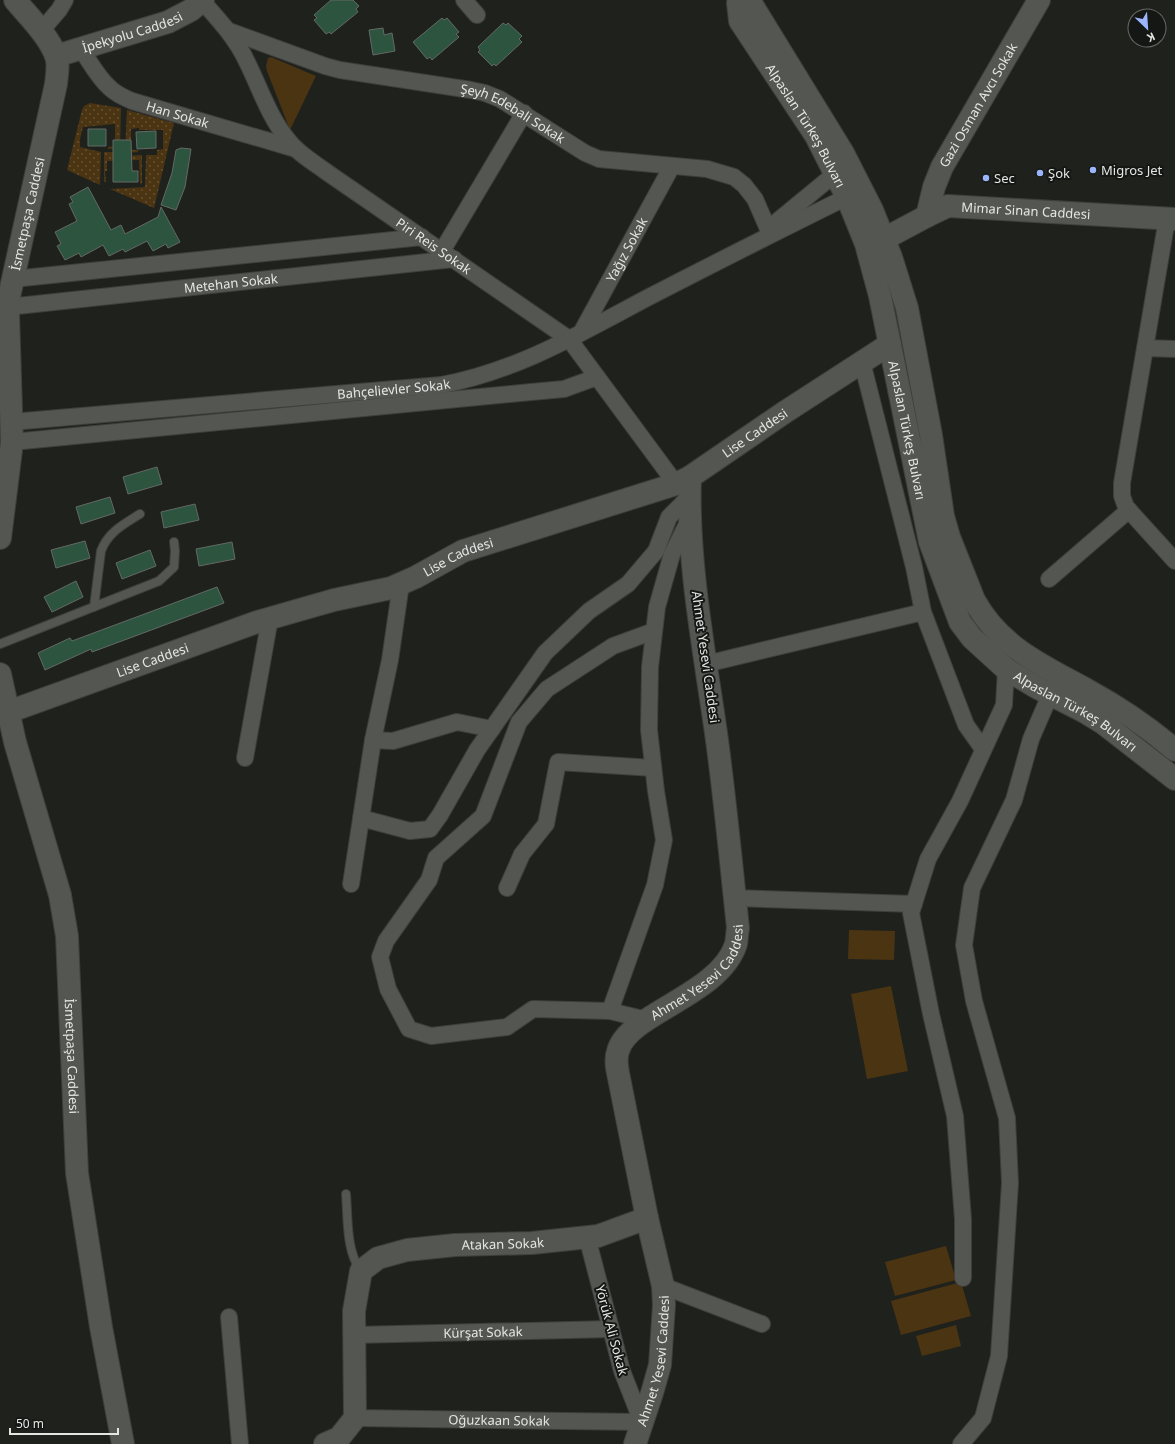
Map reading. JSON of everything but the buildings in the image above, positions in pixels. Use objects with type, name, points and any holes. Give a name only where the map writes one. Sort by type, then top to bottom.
[{"type":"street","name":"İsmetpaşa Caddesi","points":[[0,538],[12,432],[7,296],[56,84],[58,69],[56,56],[50,44],[15,0]]},
{"type":"street","points":[[41,31],[59,10],[65,0]]},
{"type":"street","points":[[464,0],[477,15]]},
{"type":"street","name":"Alpaslan Türkeş Bulvarı","points":[[739,0],[740,21],[808,122],[836,173],[866,244],[880,296],[930,542],[960,622],[972,638],[1006,669],[1025,682],[1103,723],[1175,779]]},
{"type":"street","name":"Alpaslan Türkeş Bulvarı","points":[[749,0],[813,101],[843,153],[866,197],[898,275],[907,308],[931,435],[943,516],[949,537],[974,600],[982,616],[1001,636],[1023,654],[1128,714],[1175,750]]},
{"type":"street","name":"Gazi Osman Avcı Sokak","points":[[927,216],[934,187],[942,167],[1039,0]]},
{"type":"street","name":"Piri Reis Sokak","points":[[203,1],[229,31],[247,62],[276,122],[288,141],[296,149],[328,173],[448,255],[575,336],[597,377],[685,486]]},
{"type":"street","name":"İpekyolu Caddesi","points":[[56,56],[168,22],[191,10],[203,1]]},
{"type":"street","name":"Şeyh Edebali Sokak","points":[[229,31],[340,70],[436,84],[485,93],[500,99],[585,153],[599,159],[707,169],[734,177],[744,185],[755,198],[768,229]]},
{"type":"street","name":"Han Sokak","points":[[82,49],[110,89],[124,98],[296,149]]},
{"type":"street","points":[[448,255],[524,113]]},
{"type":"street","name":"Yağız Sokak","points":[[575,336],[672,166]]},
{"type":"street","points":[[746,247],[836,173]]},
{"type":"street","points":[[746,247],[847,197]]},
{"type":"street","name":"Mimar Sinan Caddesi","points":[[884,239],[948,206],[1171,219]]},
{"type":"street","points":[[1171,219],[1145,348],[1122,482],[1122,496],[1129,510],[1175,561]]},
{"type":"street","points":[[7,296],[422,237]]},
{"type":"street","name":"Bahçelievler Sokak","points":[[12,432],[455,383],[500,370],[575,336],[746,247]]},
{"type":"street","name":"Metehan Sokak","points":[[7,296],[448,255]]},
{"type":"street","name":"Lise Caddesi","points":[[4,713],[270,618],[334,600],[374,592],[401,584],[463,551],[685,486],[778,416],[890,344]]},
{"type":"street","points":[[1145,348],[1175,349]]},
{"type":"street","points":[[862,362],[914,567],[923,612],[966,725],[983,749]]},
{"type":"street","points":[[12,432],[564,389],[597,377]]},
{"type":"street","points":[[361,818],[410,831],[430,829],[440,815],[478,750],[546,653],[590,611],[628,584],[656,551],[669,517],[685,486]]},
{"type":"street","name":"Ahmet Yesevi Caddesi","points":[[635,1444],[660,1365],[664,1311],[663,1286],[647,1218],[616,1062],[618,1050],[624,1040],[634,1030],[712,978],[724,966],[732,954],[738,928],[726,804],[699,610],[685,486]]},
{"type":"street","points":[[1049,580],[1129,510]]},
{"type":"street","points":[[610,1011],[655,885],[664,840],[649,730],[650,667],[656,607],[672,554],[689,520]]},
{"type":"street","points":[[351,884],[373,740],[390,660],[401,584]]},
{"type":"street","points":[[706,664],[923,612]]},
{"type":"street","points":[[245,758],[270,618]]},
{"type":"street","points":[[647,1020],[610,1011],[532,1009],[507,1027],[431,1036],[409,1029],[388,989],[380,957],[386,942],[428,880],[436,858],[483,816],[519,722],[547,689],[613,646],[654,631]]},
{"type":"street","points":[[963,1278],[963,1219],[955,1116],[931,1014],[911,913],[928,859],[960,800],[1004,705],[1006,669]]},
{"type":"street","name":"İsmetpaşa Caddesi","points":[[0,674],[4,713],[60,894],[67,936],[77,1173],[101,1327],[123,1444]]},
{"type":"street","points":[[961,1444],[983,1418],[999,1356],[1010,1183],[1007,1118],[974,1001],[964,945],[972,888],[1014,800],[1032,739],[1050,695]]},
{"type":"street","points":[[373,740],[393,741],[458,722],[492,730]]},
{"type":"street","points":[[507,888],[522,854],[546,824],[558,762],[653,768]]},
{"type":"street","points":[[735,898],[914,904]]},
{"type":"street","name":"Atakan Sokak","points":[[361,1271],[378,1258],[408,1250],[455,1245],[532,1243],[598,1236],[647,1218]]},
{"type":"street","name":"Yörük Ali Sokak","points":[[587,1237],[622,1371],[642,1422]]},
{"type":"street","points":[[335,1442],[355,1418],[354,1311],[361,1271]]},
{"type":"street","points":[[663,1286],[762,1324]]},
{"type":"street","points":[[229,1317],[240,1444]]},
{"type":"street","name":"Kürşat Sokak","points":[[354,1336],[611,1329]]},
{"type":"street","name":"Oğuzkaan Sokak","points":[[355,1418],[642,1422]]},
{"type":"lane","points":[[94,607],[103,544],[112,533],[140,514]]},
{"type":"lane","points":[[0,644],[159,582],[174,568],[174,542]]},
{"type":"lane","points":[[346,1194],[348,1227],[351,1245],[354,1258],[361,1271]]},
{"type":"shaded area","points":[[271,57],[316,76],[290,130],[267,71],[266,66],[268,58]]},
{"type":"shaded area","points":[[90,103],[121,108],[120,148],[108,149],[108,147],[115,146],[115,124],[83,127],[80,147],[101,152],[100,185],[67,170],[82,110],[84,106]]},
{"type":"shaded area","points":[[127,110],[174,123],[154,208],[110,189],[145,187],[146,155],[157,155],[157,150],[163,149],[163,130],[139,130],[139,128],[131,129],[131,150],[138,150],[138,152],[125,153]]},
{"type":"shaded area","points":[[104,152],[120,152],[120,156],[142,155],[142,183],[140,184],[139,160],[107,161],[107,171],[105,171],[106,182],[104,182]]},
{"type":"shaded area","points":[[849,930],[895,931],[894,960],[848,959]]},
{"type":"shaded area","points":[[891,986],[908,1071],[867,1079],[851,994]]},
{"type":"shaded area","points":[[946,1246],[956,1280],[895,1296],[885,1262]]},
{"type":"shaded area","points":[[961,1282],[971,1316],[901,1335],[891,1301]]},
{"type":"shaded area","points":[[956,1325],[961,1346],[922,1356],[916,1336]]},
{"type":"place","name":"Migros Jet","points":[[1093,170]]},
{"type":"place","name":"Şok","points":[[1040,173]]},
{"type":"place","name":"Sec","points":[[986,178]]}]
